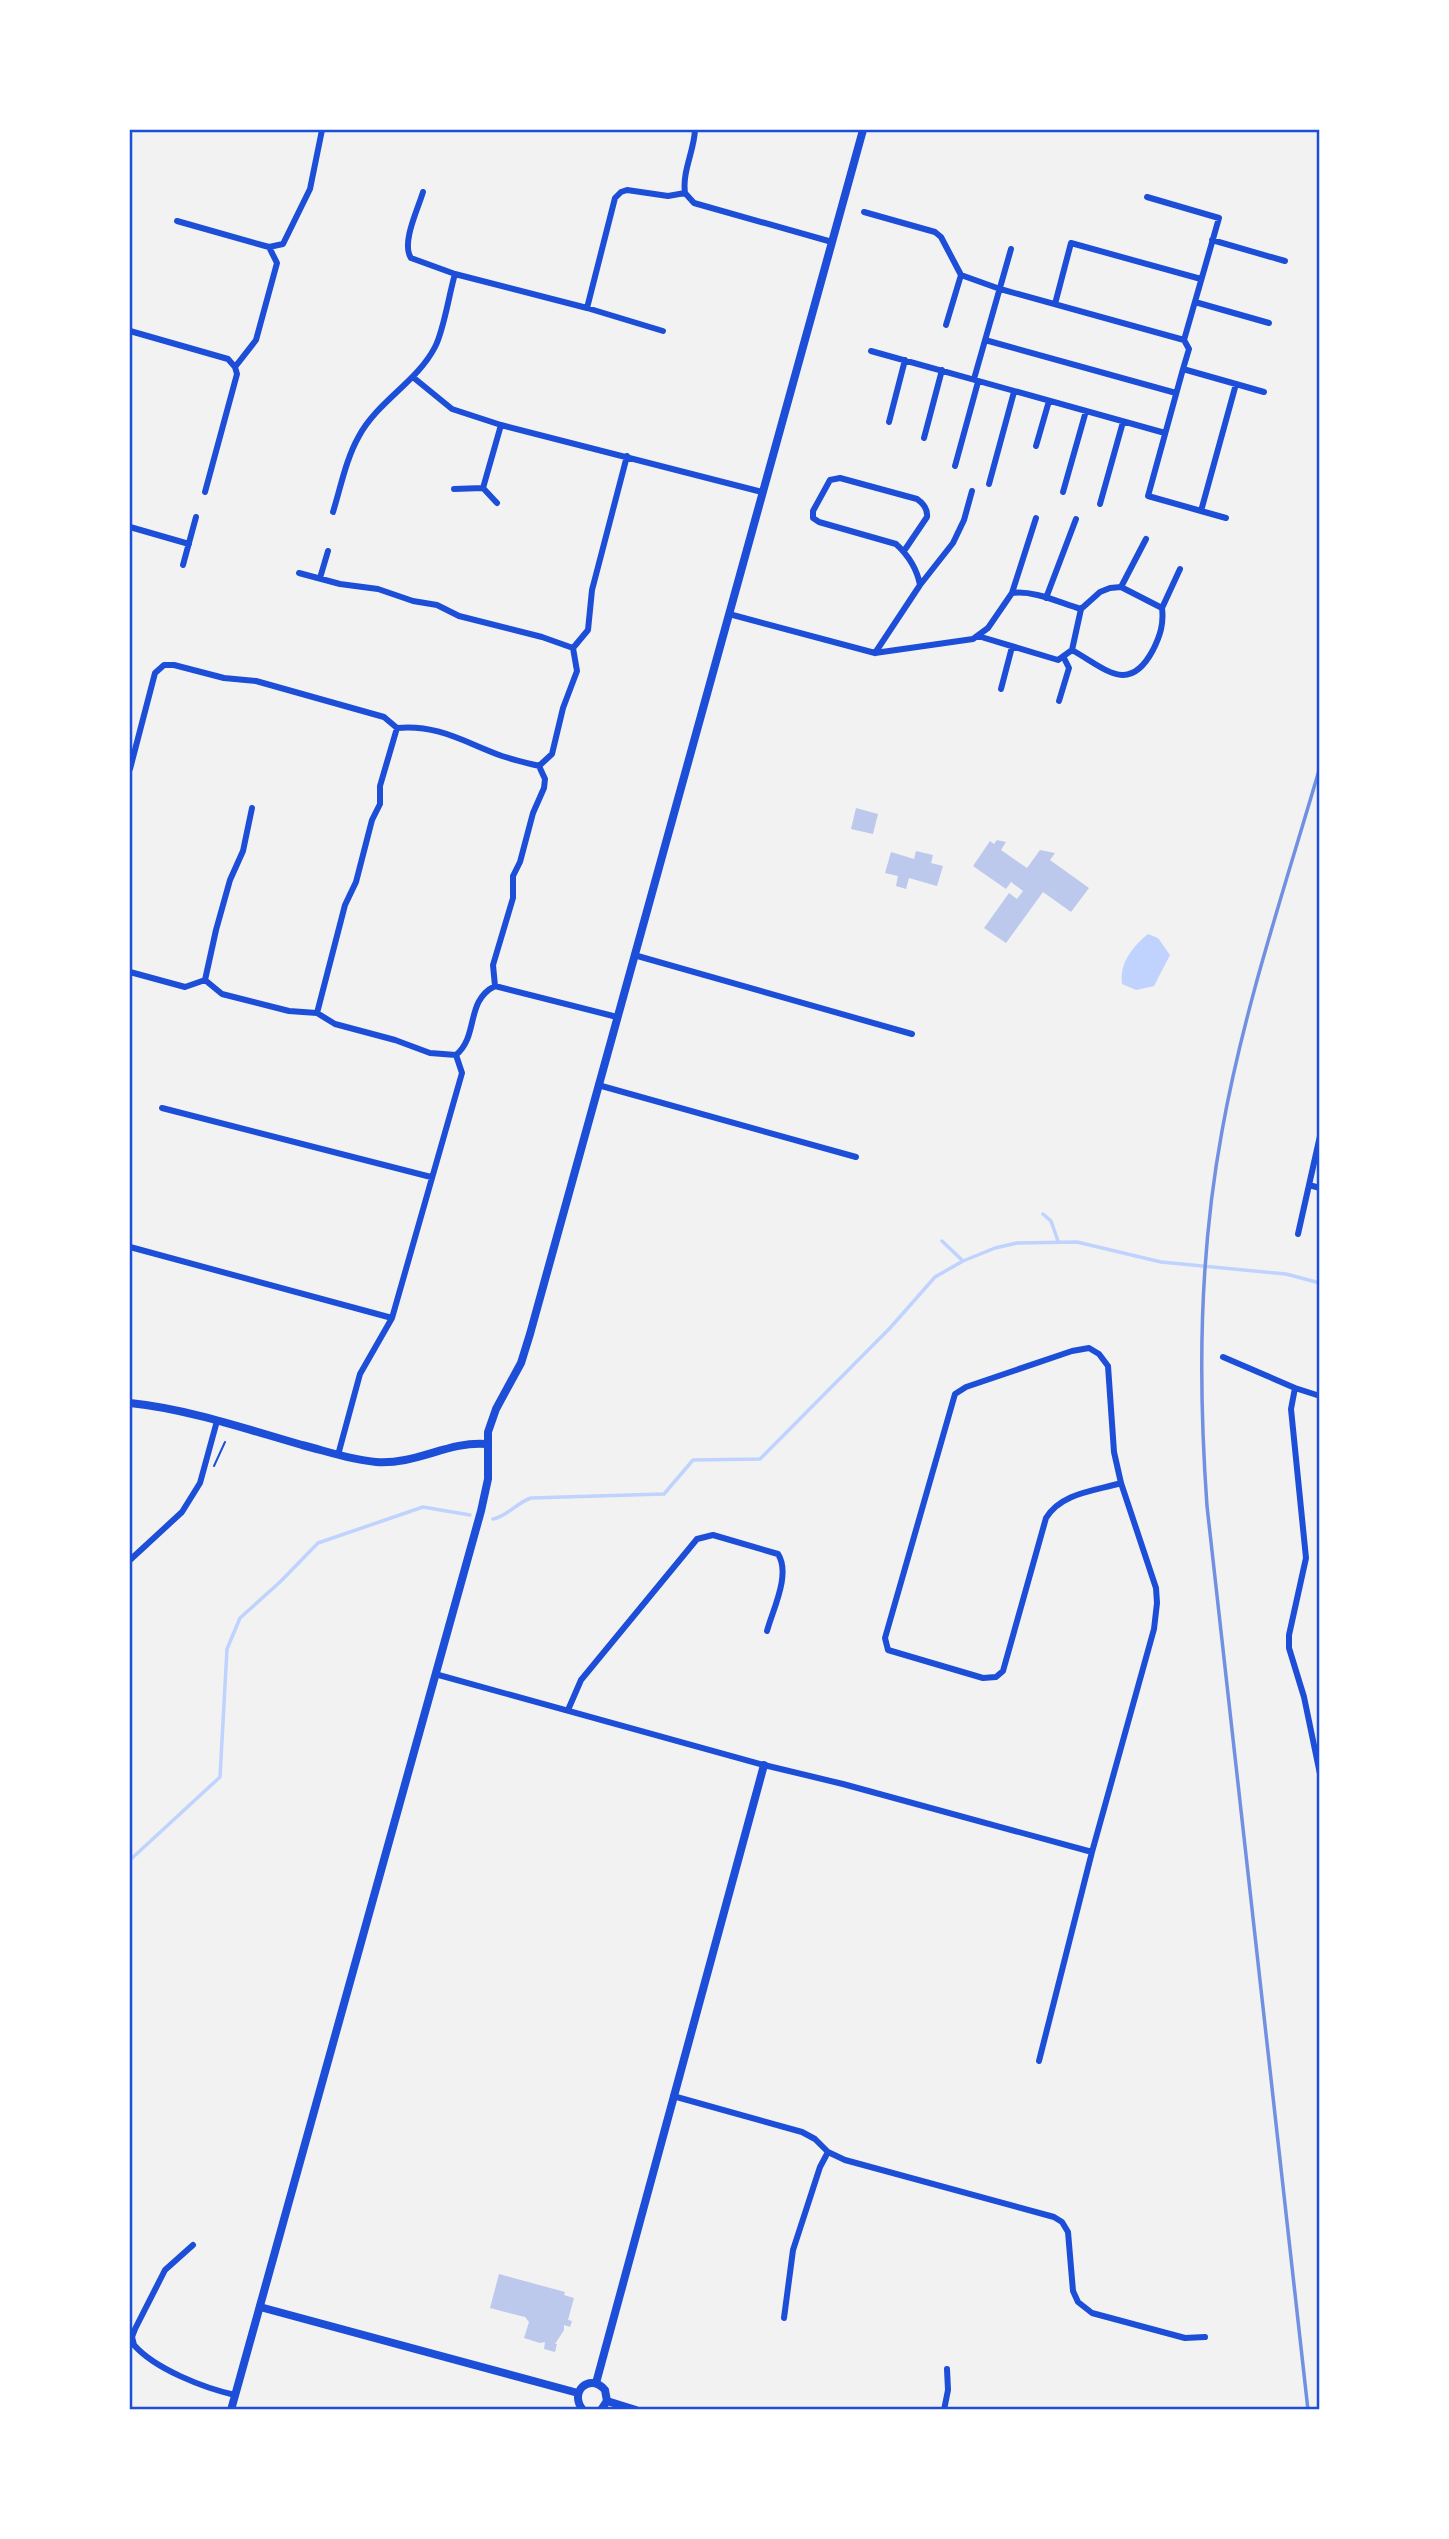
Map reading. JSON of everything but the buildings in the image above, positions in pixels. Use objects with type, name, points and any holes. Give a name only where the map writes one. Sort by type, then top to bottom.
[{"type":"street","points":[[177,221],[269,247],[283,244],[310,189],[322,130]]},
{"type":"street","points":[[695,130],[684,183],[685,193],[694,203],[832,242]]},
{"type":"street","points":[[231,2410],[485,1492],[488,1479],[486,1444],[491,1420],[510,1386],[530,1334],[863,130]]},
{"type":"street","points":[[587,308],[615,198],[627,190],[668,196],[685,193]]},
{"type":"street","points":[[424,192],[408,240],[408,254],[425,265],[663,331]]},
{"type":"street","points":[[1147,197],[1219,218],[1184,340],[1189,349],[1148,496],[1226,518]]},
{"type":"street","points":[[864,212],[936,232],[961,275],[1000,289],[1184,340]]},
{"type":"street","points":[[1212,240],[1285,261]]},
{"type":"street","points":[[1055,304],[1071,243],[1202,279]]},
{"type":"street","points":[[235,366],[256,340],[277,263],[269,247]]},
{"type":"street","points":[[955,466],[985,340],[1011,249]]},
{"type":"street","points":[[333,512],[348,461],[359,435],[380,408],[414,378],[436,345],[454,274]]},
{"type":"street","points":[[946,325],[961,275]]},
{"type":"street","points":[[1195,302],[1269,323]]},
{"type":"street","points":[[130,331],[228,359],[235,366],[237,374],[205,492]]},
{"type":"street","points":[[985,340],[1176,393]]},
{"type":"street","points":[[871,351],[1165,433]]},
{"type":"street","points":[[889,422],[905,360]]},
{"type":"street","points":[[1183,369],[1264,392]]},
{"type":"street","points":[[924,438],[942,370]]},
{"type":"street","points":[[414,378],[452,409],[502,425],[762,492]]},
{"type":"street","points":[[1201,511],[1236,384]]},
{"type":"street","points":[[989,484],[1014,392]]},
{"type":"street","points":[[1036,446],[1049,401]]},
{"type":"street","points":[[1063,492],[1086,411]]},
{"type":"street","points":[[1100,504],[1124,422]]},
{"type":"street","points":[[483,488],[502,425]]},
{"type":"street","points":[[539,766],[552,754],[563,708],[577,671],[573,648],[588,630],[592,590],[627,456]]},
{"type":"street","points":[[904,551],[927,517],[928,511],[923,503],[840,478],[830,480],[813,511],[813,518],[896,544],[904,551],[918,575],[920,585]]},
{"type":"street","points":[[454,489],[483,488],[497,503]]},
{"type":"street","points":[[875,653],[920,585],[953,543],[964,520],[972,491]]},
{"type":"street","points":[[183,565],[196,517]]},
{"type":"street","points":[[729,614],[875,653],[973,639],[988,628],[1012,593],[1036,518]]},
{"type":"street","points":[[1046,598],[1076,519]]},
{"type":"street","points":[[130,527],[189,544]]},
{"type":"street","points":[[1121,587],[1146,539]]},
{"type":"street","points":[[320,578],[328,551]]},
{"type":"street","points":[[1072,650],[1114,674],[1132,675],[1140,671],[1160,638],[1163,618],[1161,608],[1180,569]]},
{"type":"street","points":[[299,573],[340,584],[378,589],[413,601],[437,605],[460,616],[542,637],[573,648]]},
{"type":"street","points":[[978,636],[1058,660],[1072,650],[1081,609],[1100,592],[1121,587],[1161,608]]},
{"type":"street","points":[[1012,593],[1046,598],[1081,609]]},
{"type":"street","points":[[1001,689],[1012,647]]},
{"type":"street","points":[[1059,701],[1069,667],[1064,658]]},
{"type":"street","points":[[130,769],[155,673],[164,665],[174,665],[224,678],[256,681],[384,717],[397,728],[421,727],[469,740],[500,755],[539,766],[545,779],[544,788],[513,876],[513,898],[493,965],[495,986]]},
{"type":"street","points":[[317,1013],[345,905],[356,882],[372,820],[380,804],[380,786],[397,728]]},
{"type":"street","points":[[205,980],[216,930],[230,880],[243,850],[252,808]]},
{"type":"street","points":[[634,955],[912,1034]]},
{"type":"street","points":[[130,972],[185,988],[205,980]]},
{"type":"street","points":[[205,980],[222,994],[297,1013],[317,1013],[335,1024],[395,1040],[430,1054],[456,1055]]},
{"type":"street","points":[[456,1055],[465,1044],[483,992],[495,986],[617,1017]]},
{"type":"street","points":[[338,1455],[360,1374],[392,1318],[462,1073],[456,1055]]},
{"type":"street","points":[[598,1085],[856,1157]]},
{"type":"street","points":[[162,1108],[431,1177]]},
{"type":"street","points":[[1298,1234],[1320,1136]]},
{"type":"street","points":[[1309,1185],[1320,1188]]},
{"type":"street","points":[[130,1247],[392,1318]]},
{"type":"street","points":[[1039,2061],[1092,1852],[1154,1629],[1157,1603],[1156,1588],[1121,1483],[1114,1452],[1108,1366],[1099,1354],[1088,1348],[1072,1351],[979,1382],[955,1394],[885,1638],[888,1650],[983,1678],[996,1677],[1003,1671],[1046,1518],[1053,1506],[1063,1499],[1121,1483]]},
{"type":"street","points":[[1223,1357],[1320,1396]]},
{"type":"street","points":[[1295,1388],[1291,1409],[1306,1558],[1289,1635],[1289,1648],[1304,1697],[1320,1774]]},
{"type":"street","points":[[130,1403],[164,1408],[338,1455],[374,1462],[404,1461],[459,1445],[486,1444]]},
{"type":"street","points":[[130,1560],[182,1512],[200,1483],[217,1421]]},
{"type":"street","points":[[568,1710],[581,1681],[697,1539],[713,1535],[778,1554],[783,1562],[783,1574],[766,1630]]},
{"type":"street","points":[[435,1674],[1092,1852]]},
{"type":"street","points":[[596,2383],[764,1765]]},
{"type":"street","points":[[673,2096],[802,2132],[815,2138],[828,2152],[845,2160],[1054,2217],[1062,2222],[1068,2232],[1073,2291],[1078,2302],[1092,2313],[1185,2338],[1205,2337]]},
{"type":"street","points":[[784,2318],[793,2250],[820,2167],[828,2152]]},
{"type":"street","points":[[193,2245],[165,2270],[135,2329],[132,2337],[134,2345],[158,2363],[207,2389],[235,2395]]},
{"type":"street","points":[[260,2307],[578,2393]]},
{"type":"street","points":[[944,2410],[948,2390],[947,2369]]},
{"type":"street","points":[[583,2410],[577,2399],[578,2393],[585,2384],[596,2383],[605,2390],[607,2401],[601,2410]]},
{"type":"street","points":[[607,2401],[636,2410]]},
{"type":"water","points":[[1148,934],[1158,938],[1170,955],[1154,986],[1136,990],[1122,984],[1123,970],[1132,950]]},
{"type":"waterway","points":[[1043,1214],[1051,1221],[1058,1241]]},
{"type":"waterway","points":[[942,1241],[963,1261]]},
{"type":"waterway","points":[[493,1519],[531,1498],[664,1494],[693,1460],[760,1459],[890,1328],[935,1277],[963,1261],[995,1248],[1017,1243],[1077,1242],[1161,1262],[1286,1274],[1320,1283]]},
{"type":"waterway","points":[[130,1860],[220,1777],[227,1649],[240,1618],[318,1543],[423,1507],[470,1515]]},
{"type":"railway","points":[[1308,2410],[1207,1506],[1202,1365],[1209,1225],[1214,1178],[1231,1085],[1266,948],[1320,767]]}]
